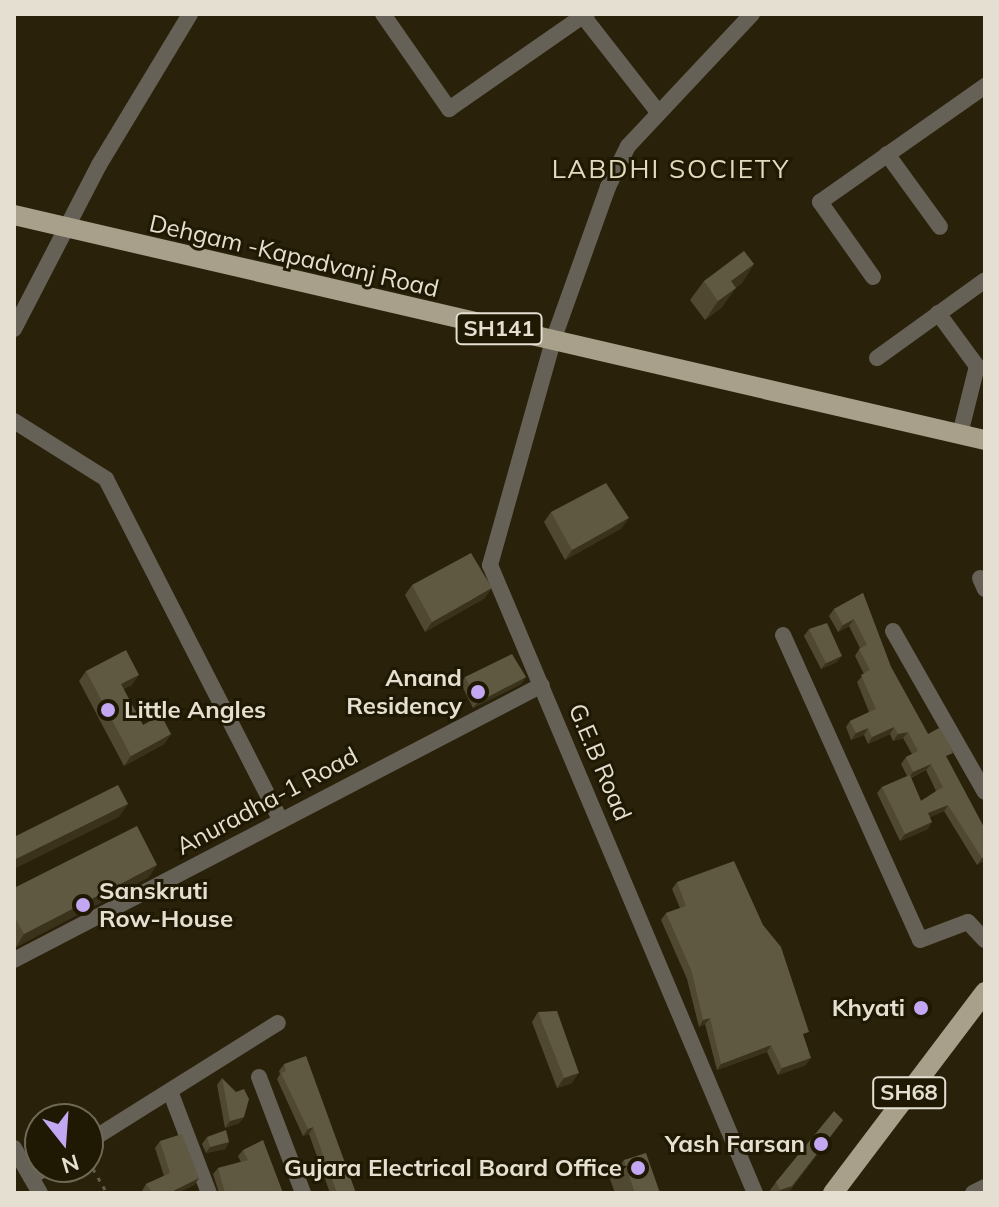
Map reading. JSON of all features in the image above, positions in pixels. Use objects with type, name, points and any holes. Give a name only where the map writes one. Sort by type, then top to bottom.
[{"type":"main road","name":"Dehgam -Kapadvanj Road","points":[[14,215],[66,231],[985,440]]},
{"type":"main road","name":"SH68","points":[[833,1193],[985,992]]},
{"type":"street","points":[[14,329],[99,165],[190,14]]},
{"type":"street","points":[[383,14],[449,109],[585,15],[658,112]]},
{"type":"street","name":"G.E.B Road","points":[[752,14],[628,146],[608,187],[553,341],[490,565],[755,1193]]},
{"type":"street","points":[[873,277],[820,202],[985,86]]},
{"type":"street","points":[[887,154],[940,227]]},
{"type":"street","points":[[877,358],[985,280]]},
{"type":"street","points":[[938,313],[981,363],[960,434]]},
{"type":"street","points":[[14,421],[106,479],[281,821]]},
{"type":"street","points":[[893,631],[985,792]]},
{"type":"street","points":[[783,635],[920,940],[968,922],[985,940]]},
{"type":"street","name":"Anuradha-1 Road","points":[[14,960],[542,685]]},
{"type":"street","points":[[104,1132],[278,1023]]},
{"type":"street","points":[[259,1077],[303,1193]]},
{"type":"street","points":[[170,1091],[209,1193]]},
{"type":"street","points":[[973,1193],[985,1187]]},
{"type":"building","points":[[744,251],[754,264],[731,281],[736,288],[718,301],[704,281]]},
{"type":"building","points":[[606,483],[629,518],[572,550],[551,512]]},
{"type":"building","points":[[471,553],[492,588],[432,622],[412,585]]},
{"type":"building","points":[[863,593],[891,667],[928,734],[939,728],[953,753],[946,756],[985,829],[985,856],[982,858],[948,805],[928,813],[932,822],[905,834],[882,787],[910,775],[921,801],[943,787],[931,764],[913,772],[906,757],[918,751],[908,732],[898,734],[894,727],[872,737],[868,728],[856,733],[850,721],[876,709],[861,675],[870,670],[859,649],[867,645],[854,619],[843,625],[834,609]]},
{"type":"building","points":[[827,623],[842,656],[826,663],[809,629]]},
{"type":"building","points":[[126,650],[139,675],[121,684],[143,725],[161,715],[171,734],[131,756],[86,671]]},
{"type":"building","points":[[512,654],[526,677],[478,702],[465,677]]},
{"type":"building","points":[[118,785],[128,804],[14,860],[14,837]]},
{"type":"building","points":[[137,826],[157,865],[24,934],[14,916],[14,888]]},
{"type":"building","points":[[734,861],[763,925],[781,947],[809,1032],[803,1034],[811,1058],[782,1068],[771,1045],[721,1064],[710,1018],[703,1020],[692,972],[666,913],[686,906],[677,882]]},
{"type":"building","points":[[557,1011],[579,1073],[564,1078],[538,1012]]},
{"type":"building","points":[[306,1056],[356,1193],[337,1193],[313,1127],[308,1129],[281,1073],[286,1071],[284,1064]]},
{"type":"building","points":[[222,1078],[236,1092],[244,1089],[249,1099],[244,1117],[230,1121]]},
{"type":"building","points":[[834,1111],[843,1120],[792,1186],[780,1190],[776,1182]]},
{"type":"building","points":[[226,1130],[229,1142],[210,1147],[207,1137]]},
{"type":"building","points":[[182,1134],[199,1178],[169,1193],[153,1193],[146,1184],[170,1173],[160,1141]]},
{"type":"building","points":[[263,1140],[283,1193],[225,1193],[218,1168],[248,1160],[243,1150]]},
{"type":"building","points":[[646,1153],[660,1193],[635,1193],[624,1160]]},
{"type":"place","name":"Anand Residency","points":[[478,692]]},
{"type":"place","name":"Little Angles","points":[[108,710]]},
{"type":"place","name":"Sanskruti Row-House","points":[[83,905]]},
{"type":"place","name":"Khyati","points":[[921,1008]]},
{"type":"place","name":"Yash Farsan","points":[[821,1144]]},
{"type":"place","name":"Gujara Electrical Board Office","points":[[638,1168]]},
{"type":"district","name":"LABDHI SOCIETY","points":[[671,169]]}]
